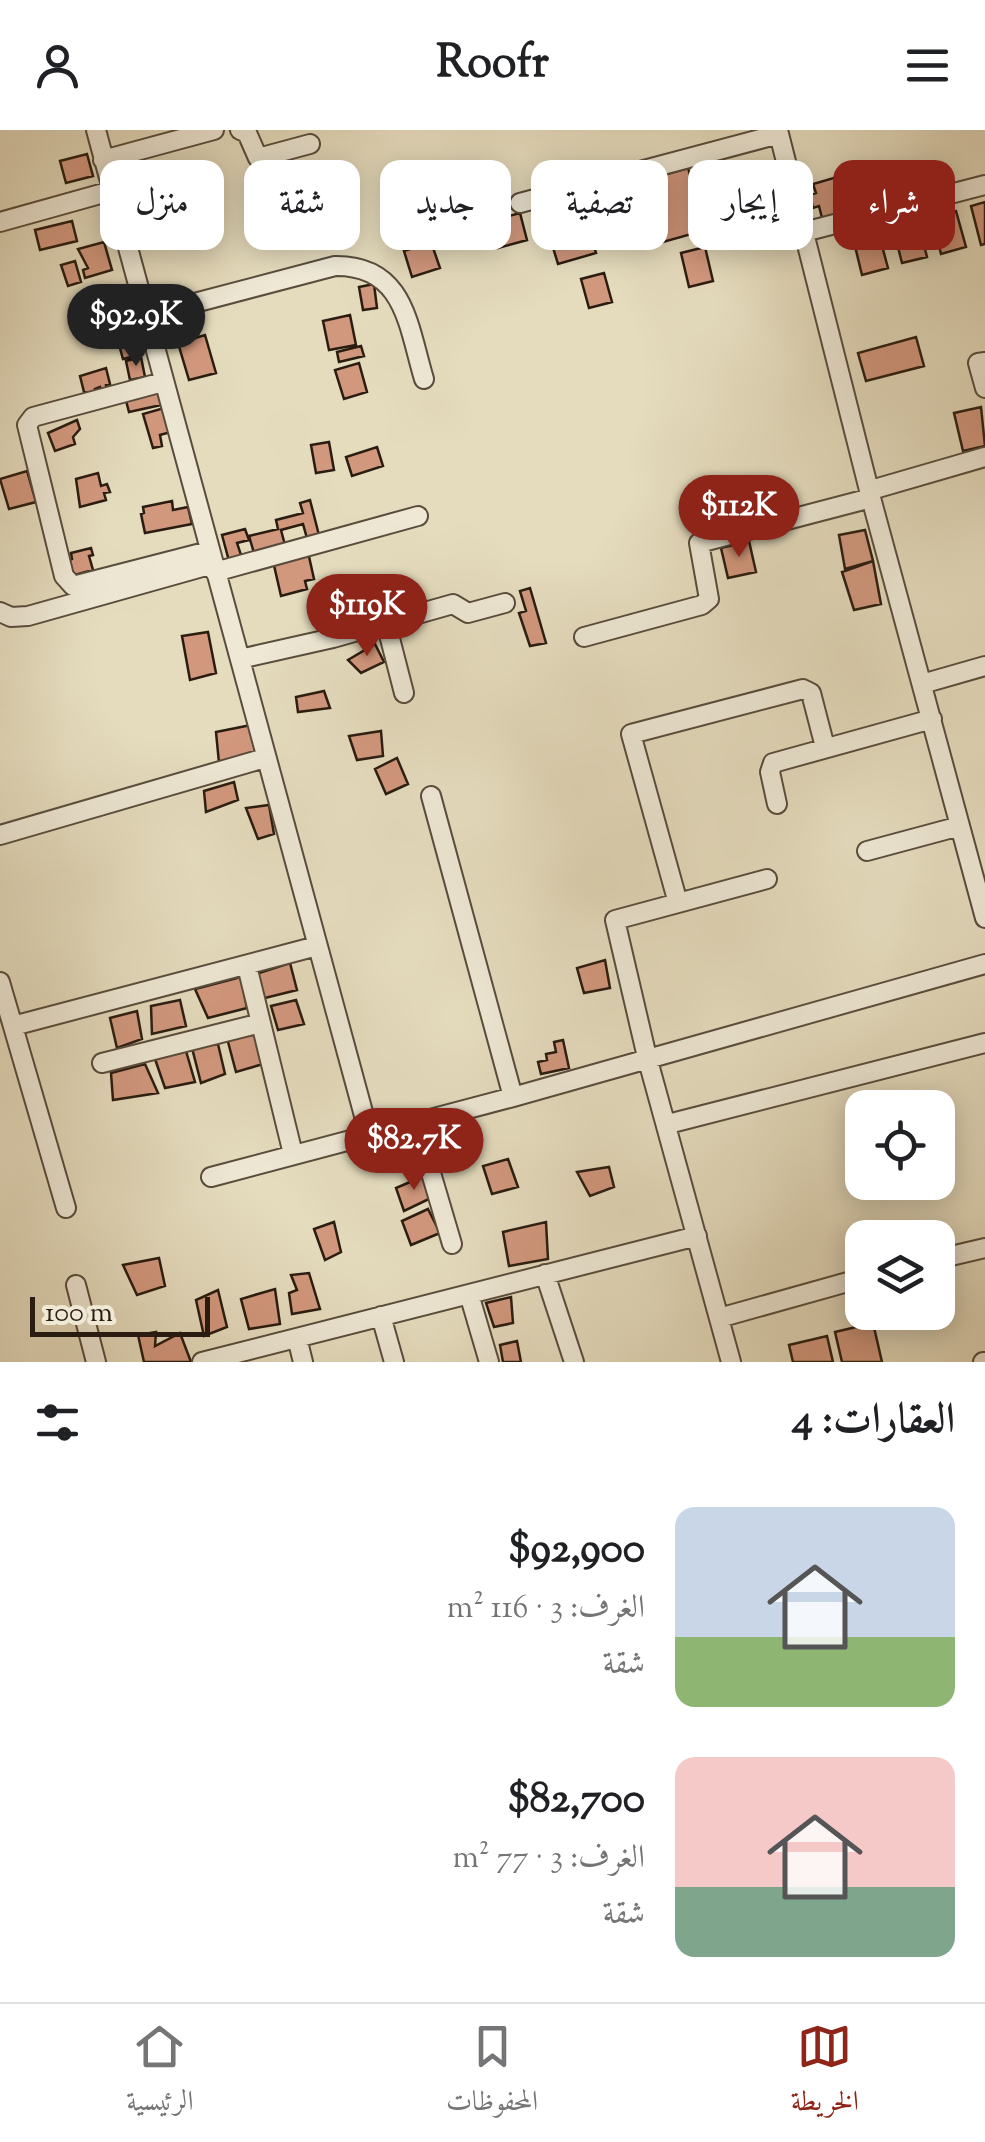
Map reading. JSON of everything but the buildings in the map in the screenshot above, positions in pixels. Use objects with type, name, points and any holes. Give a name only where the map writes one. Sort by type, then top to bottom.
[{"type":"street","points":[[96,130],[103,160],[214,130]]},
{"type":"street","points":[[240,130],[248,133],[258,158],[310,144]]},
{"type":"street","points":[[520,204],[778,132],[785,160]]},
{"type":"street","points":[[813,230],[985,185]]},
{"type":"street","points":[[0,222],[100,194]]},
{"type":"street","points":[[128,250],[368,1134]]},
{"type":"street","points":[[809,250],[985,918]]},
{"type":"street","points":[[146,316],[229,292],[336,266],[351,266],[391,285],[424,379]]},
{"type":"street","points":[[985,362],[978,364],[985,388]]},
{"type":"street","points":[[163,382],[33,417],[27,425],[64,576],[73,586],[213,562],[418,516]]},
{"type":"street","points":[[584,638],[710,599],[699,543],[985,457]]},
{"type":"street","points":[[0,612],[10,617],[28,616],[213,562]]},
{"type":"street","points":[[240,659],[453,604],[468,613],[504,603]]},
{"type":"street","points":[[386,622],[404,694]]},
{"type":"street","points":[[922,684],[985,666]]},
{"type":"street","points":[[678,903],[630,734],[802,689],[811,694],[825,748]]},
{"type":"street","points":[[776,804],[770,772],[773,763],[932,719]]},
{"type":"street","points":[[0,835],[265,758]]},
{"type":"street","points":[[431,796],[513,1098]]},
{"type":"street","points":[[866,851],[960,826]]},
{"type":"street","points":[[731,1362],[647,1058],[615,920],[767,880]]},
{"type":"street","points":[[13,1026],[318,946]]},
{"type":"street","points":[[211,1176],[513,1098],[985,964]]},
{"type":"street","points":[[247,966],[294,1154]]},
{"type":"street","points":[[0,982],[66,1208]]},
{"type":"street","points":[[102,1063],[260,1023]]},
{"type":"street","points":[[668,1124],[985,1042]]},
{"type":"street","points":[[416,1122],[452,1244]]},
{"type":"street","points":[[202,1362],[697,1236]]},
{"type":"street","points":[[955,1255],[985,1248]]},
{"type":"street","points":[[545,1274],[574,1362]]},
{"type":"street","points":[[719,1318],[845,1283]]},
{"type":"street","points":[[76,1285],[96,1362]]},
{"type":"street","points":[[469,1294],[489,1362]]},
{"type":"street","points":[[381,1316],[394,1362]]},
{"type":"street","points":[[297,1338],[304,1362]]}]
